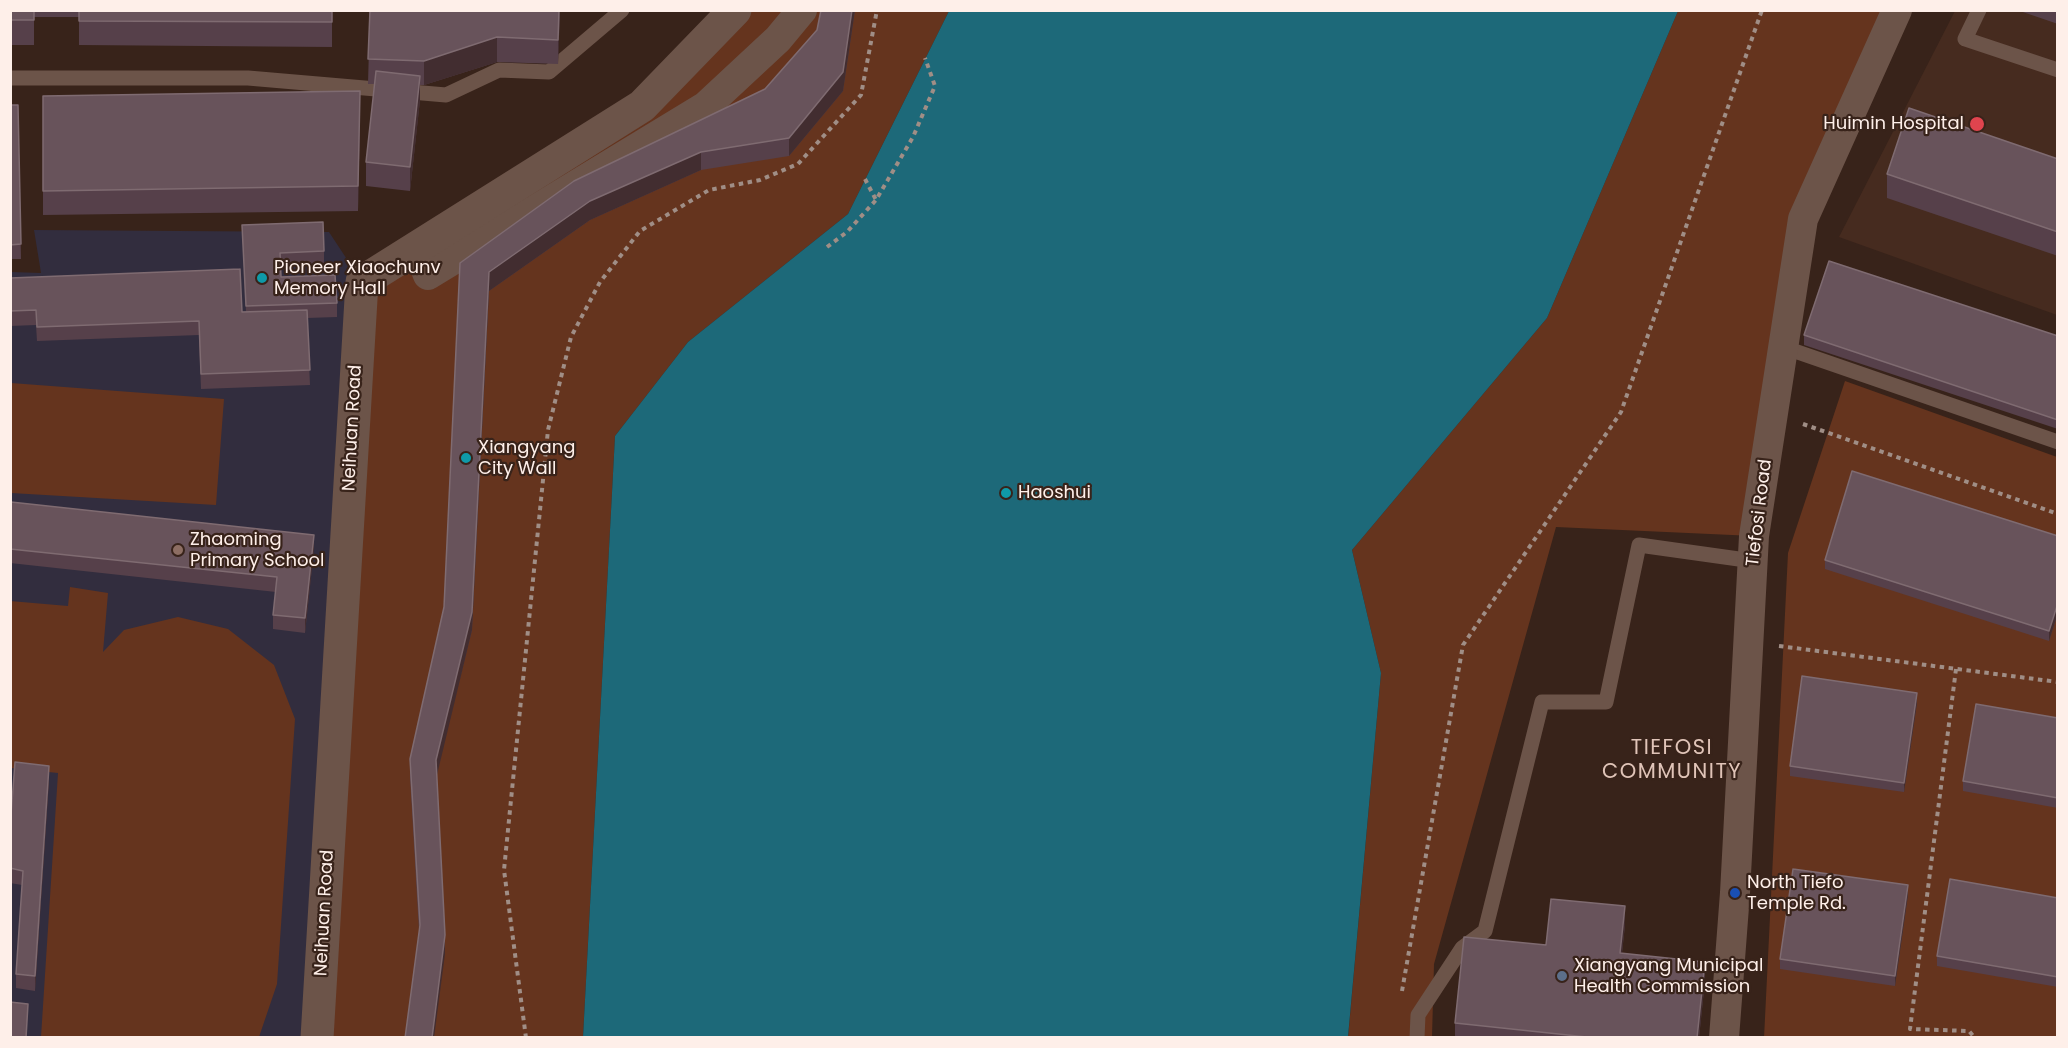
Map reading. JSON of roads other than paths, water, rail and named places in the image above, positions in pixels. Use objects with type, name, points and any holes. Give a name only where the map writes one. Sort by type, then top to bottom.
[{"type":"street","name":"Neihuan Road","points":[[317,1038],[362,282],[642,106],[735,10]]},
{"type":"street","points":[[417,247],[428,275],[706,106],[778,39],[802,10]]},
{"type":"street","name":"Tiefosi Road","points":[[1724,1038],[1754,536],[1803,219],[1897,10]]},
{"type":"lane","points":[[10,78],[248,78],[446,95],[499,70],[549,72],[622,10]]},
{"type":"lane","points":[[1979,10],[1965,39],[2058,70]]},
{"type":"lane","points":[[1783,347],[2058,442]]},
{"type":"lane","points":[[1417,1038],[1418,1015],[1462,948],[1485,932],[1542,702],[1606,702],[1639,545],[1753,561]]},
{"type":"water","name":"Haoshui","points":[[949,11],[1678,11],[1547,318],[1352,550],[1381,673],[1348,1037],[583,1037],[615,436],[688,342],[848,214]]},
{"type":"place","name":"Huimin Hospital","points":[[1977,124]]},
{"type":"place","name":"Pioneer Xiaochunv Memory Hall","points":[[262,278]]},
{"type":"place","name":"Xiangyang City Wall","points":[[466,458]]},
{"type":"place","name":"Haoshui","points":[[1006,493]]},
{"type":"place","name":"Zhaoming Primary School","points":[[178,550]]},
{"type":"place","name":"North Tiefo Temple Rd.","points":[[1735,893]]},
{"type":"place","name":"Xiangyang Municipal Health Commission","points":[[1562,976]]},
{"type":"district","name":"TIEFOSI COMMUNITY","points":[[1672,761]]}]
